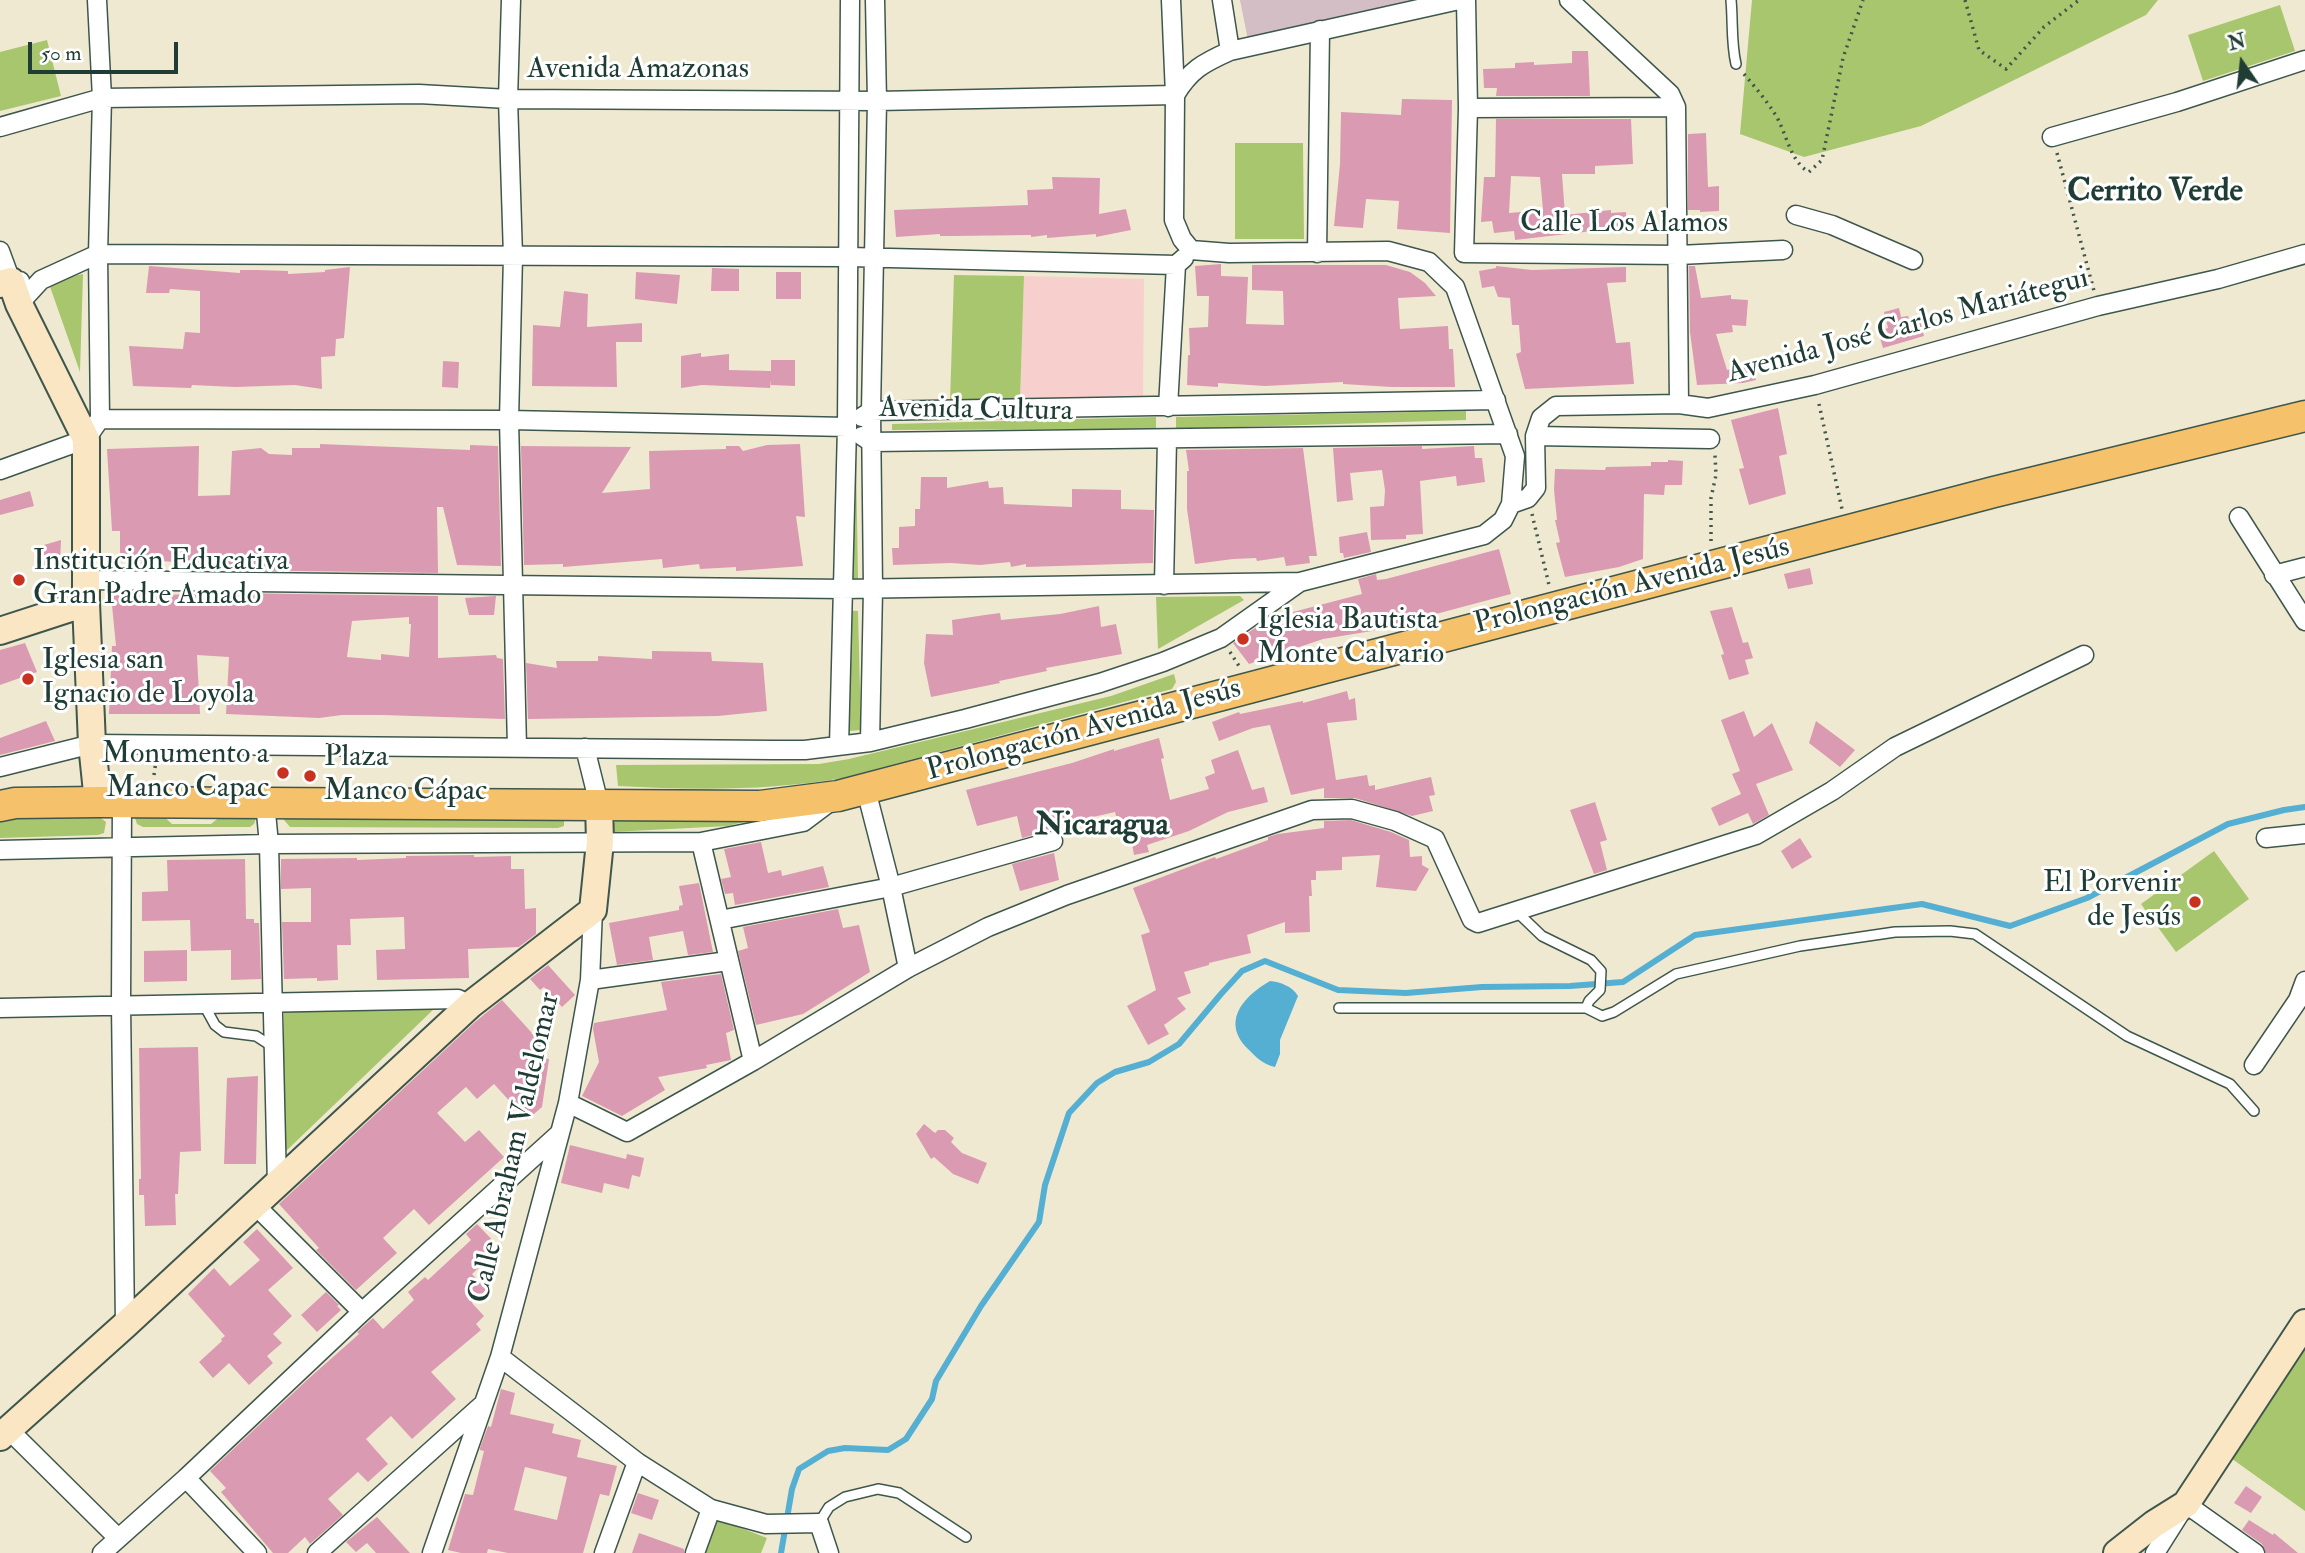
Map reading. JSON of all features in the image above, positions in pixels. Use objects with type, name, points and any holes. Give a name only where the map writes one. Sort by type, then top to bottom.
[{"type":"main road","name":"Prolongación Avenida Jesús","points":[[0,806],[15,803],[265,802],[760,806],[852,793],[1994,492],[2305,416]]},
{"type":"street","points":[[97,0],[102,98],[93,429],[85,592],[92,744],[123,846],[121,1004],[125,1325]]},
{"type":"street","points":[[511,0],[508,99],[513,256],[509,420],[517,747]]},
{"type":"street","points":[[839,746],[847,427],[850,0]]},
{"type":"street","points":[[870,742],[873,589],[871,411],[877,101],[874,0]]},
{"type":"street","points":[[0,631],[85,592],[513,587],[873,589],[1300,582],[1484,535],[1503,520],[1511,504],[1514,456],[1455,286],[1429,262],[1388,251],[1229,253],[1191,250],[1182,239],[1174,220],[1175,95],[1171,0]]},
{"type":"street","points":[[1222,0],[1230,51]]},
{"type":"street","points":[[1175,95],[1183,81],[1201,64],[1230,51],[1459,0]]},
{"type":"street","points":[[1466,0],[1468,108],[1676,107]]},
{"type":"street","points":[[1569,0],[1670,94],[1676,107],[1679,404]]},
{"type":"street","points":[[1317,253],[1320,30]]},
{"type":"street","points":[[2052,136],[2177,102],[2305,60]]},
{"type":"street","name":"Avenida Amazonas","points":[[0,127],[102,98],[419,94],[508,99],[877,101],[1175,95]]},
{"type":"street","name":"Calle Los Alamos","points":[[1468,108],[1464,253],[1679,255],[1783,250]]},
{"type":"street","points":[[1796,215],[1832,225],[1913,260]]},
{"type":"street","points":[[1168,407],[1177,265],[1191,250]]},
{"type":"street","points":[[0,251],[7,295],[93,429]]},
{"type":"street","points":[[7,295],[98,254],[849,257],[1177,265]]},
{"type":"street","name":"Avenida José Carlos Mariátegui","points":[[1535,436],[1541,418],[1556,406],[1679,404],[1708,408],[1815,385],[2098,306],[2218,279],[2305,254]]},
{"type":"street","name":"Avenida Cultura","points":[[1496,400],[871,411],[847,427],[872,442],[1508,434]]},
{"type":"street","points":[[0,470],[93,429],[509,420],[847,427]]},
{"type":"street","points":[[1511,504],[1528,498],[1536,488],[1535,436],[1710,439]]},
{"type":"street","points":[[1164,585],[1167,439]]},
{"type":"street","points":[[2239,517],[2305,621]]},
{"type":"street","points":[[2274,575],[2305,567]]},
{"type":"street","points":[[0,766],[92,744],[805,750],[870,742],[1100,683],[1163,662],[1221,638],[1300,582]]},
{"type":"street","points":[[568,1103],[626,1132],[753,1061],[908,968],[1026,910],[1312,810],[1352,809],[1395,821],[1434,839],[1475,922],[1478,923],[1756,835],[1832,791],[1895,747],[2084,655]]},
{"type":"street","name":"Calle Abraham Valdelomar","points":[[432,1553],[500,1357],[568,1103],[590,980],[600,842],[599,804],[585,748]]},
{"type":"street","points":[[0,850],[269,844],[701,842],[803,822],[852,793],[891,887],[908,968]]},
{"type":"street","points":[[265,802],[269,844],[277,1185]]},
{"type":"street","points":[[2266,838],[2305,834]]},
{"type":"street","points":[[720,920],[891,887],[1053,841]]},
{"type":"street","points":[[701,842],[753,1061]]},
{"type":"street","points":[[118,1538],[4,1433],[125,1325],[470,1005],[593,910]]},
{"type":"street","points":[[590,980],[728,961]]},
{"type":"street","points":[[2254,1065],[2298,1000],[2305,981]]},
{"type":"street","points":[[0,1008],[458,999],[470,1005]]},
{"type":"street","points":[[102,1553],[560,1133]]},
{"type":"street","points":[[255,1205],[362,1312]]},
{"type":"street","points":[[2155,1553],[2305,1323]]},
{"type":"street","points":[[500,1357],[637,1462],[710,1509],[766,1524],[814,1523],[829,1553]]},
{"type":"street","points":[[317,1553],[484,1404]]},
{"type":"street","points":[[604,1553],[637,1462]]},
{"type":"street","points":[[186,1478],[257,1553]]},
{"type":"street","points":[[2118,1553],[2154,1524],[2186,1504]]},
{"type":"street","points":[[2186,1504],[2255,1553]]},
{"type":"street","points":[[695,1553],[710,1509]]},
{"type":"lane","points":[[1731,0],[1734,27],[1732,48],[1736,64]]},
{"type":"lane","points":[[1516,911],[1542,936],[1591,960],[1601,971],[1600,990],[1586,1008]]},
{"type":"lane","points":[[1339,1008],[1586,1008],[1602,1016],[1614,1012],[1676,974],[1800,946],[1895,932],[1950,931],[1975,934],[2127,1036],[2230,1084],[2254,1111]]},
{"type":"lane","points":[[203,1003],[215,1025],[224,1032],[256,1035],[274,1047]]},
{"type":"lane","points":[[814,1523],[845,1497],[878,1489],[898,1493],[966,1537]]},
{"type":"path","points":[[1736,64],[1777,116],[1797,159],[1809,172],[1822,160],[1843,58],[1863,0]]},
{"type":"path","points":[[1965,0],[1979,50],[2006,69],[2044,27],[2080,0]]},
{"type":"path","points":[[2052,136],[2098,306]]},
{"type":"path","points":[[1815,385],[1847,532]]},
{"type":"path","points":[[1710,439],[1715,447],[1716,475],[1711,498],[1711,568]]},
{"type":"path","points":[[1528,498],[1554,607]]},
{"type":"path","points":[[1221,638],[1253,686]]},
{"type":"path","points":[[154,775],[156,756]]},
{"type":"shaded area","points":[[1240,0],[1418,0],[1248,40]]},
{"type":"shaded area","points":[[1024,276],[1144,279],[1143,399],[1020,401]]},
{"type":"green space","points":[[1752,0],[2158,0],[2146,15],[1921,126],[1804,157],[1740,134]]},
{"type":"green space","points":[[2280,5],[2295,51],[2203,81],[2188,35]]},
{"type":"green space","points":[[47,40],[61,96],[0,111],[0,52]]},
{"type":"green space","points":[[1235,143],[1303,143],[1304,239],[1235,239]]},
{"type":"green space","points":[[83,274],[80,372],[48,281]]},
{"type":"green space","points":[[954,275],[1024,276],[1020,401],[950,403]]},
{"type":"green space","points":[[1466,411],[1466,420],[1176,429],[1176,417]]},
{"type":"green space","points":[[1156,417],[1156,429],[892,430],[892,424]]},
{"type":"green space","points":[[844,455],[856,455],[858,579],[845,578]]},
{"type":"green space","points":[[1240,596],[1244,600],[1158,649],[1156,597]]},
{"type":"green space","points":[[844,610],[858,611],[861,730],[849,731]]},
{"type":"green space","points":[[1174,674],[1176,682],[1172,689],[843,778],[731,788],[618,786],[616,765],[819,764],[1111,696]]},
{"type":"green space","points":[[227,811],[253,813],[256,818],[254,824],[250,827],[143,827],[137,824],[135,818],[141,814],[159,812],[172,824],[211,824]]},
{"type":"green space","points":[[35,815],[97,815],[106,822],[104,833],[98,835],[0,838],[0,819]]},
{"type":"green space","points":[[286,816],[564,820],[564,826],[290,827],[284,820]]},
{"type":"green space","points":[[619,817],[755,819],[728,826],[612,832],[611,827]]},
{"type":"green space","name":"El Porvenir de Jesús","points":[[2214,851],[2249,899],[2176,952],[2141,904]]},
{"type":"green space","points":[[434,1009],[284,1153],[284,1012]]},
{"type":"green space","points":[[2305,1344],[2305,1511],[2228,1456]]},
{"type":"green space","points":[[718,1519],[767,1538],[761,1553],[705,1553]]},
{"type":"water","points":[[1270,981],[1286,985],[1298,996],[1280,1040],[1280,1054],[1275,1067],[1263,1062],[1250,1051],[1239,1038],[1236,1028],[1236,1019],[1244,1002]]},
{"type":"building","points":[[1572,51],[1588,51],[1590,96],[1496,96],[1497,88],[1484,88],[1483,69],[1515,68],[1515,63],[1572,63]]},
{"type":"building","points":[[1402,99],[1452,100],[1450,233],[1397,229],[1399,201],[1366,199],[1363,228],[1334,226],[1340,164],[1341,112],[1401,115]]},
{"type":"building","points":[[1496,119],[1631,119],[1633,164],[1595,166],[1595,174],[1562,174],[1565,215],[1611,210],[1611,213],[1626,212],[1627,227],[1515,240],[1514,231],[1494,233],[1492,221],[1481,222],[1484,177],[1495,177]],"holes":[[[1511,176],[1540,177],[1543,210],[1509,213]]]},
{"type":"building","points":[[1706,133],[1708,187],[1719,186],[1719,211],[1700,212],[1688,210],[1688,134]]},
{"type":"building","points":[[1052,177],[1100,178],[1099,214],[1126,209],[1131,230],[1096,237],[1096,234],[1047,238],[1047,235],[1031,237],[940,234],[896,237],[894,210],[1028,205],[1027,190],[1053,189]]},
{"type":"building","points":[[1221,264],[1221,276],[1248,277],[1246,324],[1284,325],[1283,291],[1252,290],[1252,265],[1386,265],[1410,272],[1436,296],[1398,298],[1400,329],[1448,326],[1449,349],[1453,349],[1455,387],[1392,387],[1343,382],[1265,386],[1218,383],[1218,387],[1187,385],[1189,328],[1208,327],[1209,296],[1197,296],[1195,266]]},
{"type":"building","points":[[149,266],[240,273],[240,270],[288,271],[288,274],[325,272],[350,267],[344,338],[336,339],[335,356],[321,357],[322,389],[295,385],[192,385],[191,388],[133,386],[129,346],[183,349],[185,332],[200,333],[200,291],[170,289],[169,293],[146,293]]},
{"type":"building","points":[[1496,266],[1532,270],[1626,267],[1626,282],[1607,283],[1616,343],[1630,342],[1634,384],[1525,389],[1516,354],[1521,352],[1519,325],[1512,325],[1510,298],[1498,297],[1494,286],[1482,288],[1479,271]]},
{"type":"building","points":[[1689,266],[1695,266],[1701,298],[1731,295],[1731,299],[1748,300],[1746,326],[1732,325],[1733,332],[1716,334],[1727,370],[1752,364],[1756,380],[1697,385],[1690,332]]},
{"type":"building","points":[[712,268],[739,269],[739,291],[711,291]]},
{"type":"building","points":[[636,272],[680,275],[677,304],[635,299]]},
{"type":"building","points":[[776,272],[801,272],[801,299],[776,299]]},
{"type":"building","points":[[564,291],[588,294],[587,327],[642,323],[642,342],[616,342],[617,387],[532,386],[533,325],[560,327]]},
{"type":"building","points":[[1899,308],[1901,317],[1908,316],[1910,323],[1920,320],[1924,336],[1883,348],[1878,331],[1888,328],[1884,312]]},
{"type":"building","points":[[701,353],[701,357],[729,354],[729,370],[771,371],[771,360],[795,360],[795,386],[771,385],[771,380],[770,388],[702,385],[681,388],[681,356]]},
{"type":"building","points":[[443,361],[459,362],[458,388],[442,387]]},
{"type":"building","points":[[1778,408],[1787,454],[1779,456],[1786,494],[1749,505],[1739,469],[1744,468],[1731,420]]},
{"type":"building","points":[[320,444],[470,450],[470,445],[498,446],[501,566],[457,565],[443,507],[437,507],[438,573],[226,570],[225,565],[160,561],[160,570],[141,569],[141,561],[120,561],[120,531],[112,531],[107,449],[199,446],[198,496],[230,495],[232,451],[261,448],[269,454],[292,455],[292,448],[320,448]]},
{"type":"building","points":[[800,444],[805,517],[796,516],[803,566],[736,571],[736,567],[700,569],[699,564],[663,568],[662,559],[563,567],[563,564],[524,565],[521,446],[631,447],[602,493],[650,489],[649,451],[726,449],[726,446],[739,446],[743,451],[767,445]]},
{"type":"building","points":[[1422,446],[1422,449],[1474,446],[1475,458],[1482,458],[1485,482],[1457,486],[1456,476],[1420,481],[1423,534],[1406,535],[1406,539],[1371,540],[1370,507],[1384,506],[1382,470],[1350,473],[1353,500],[1337,502],[1333,448]]},
{"type":"building","points":[[1303,448],[1317,556],[1309,556],[1310,563],[1286,566],[1284,557],[1195,564],[1187,509],[1189,471],[1186,450]]},
{"type":"building","points":[[1683,461],[1682,485],[1665,485],[1664,495],[1644,494],[1643,559],[1619,567],[1565,577],[1556,543],[1560,542],[1555,520],[1555,469],[1605,470],[1606,467],[1651,466],[1651,462]]},
{"type":"building","points":[[921,477],[947,477],[947,488],[988,481],[989,488],[1003,487],[1004,504],[1072,507],[1072,489],[1121,490],[1121,509],[1154,510],[1153,563],[1026,567],[1026,564],[1011,567],[1010,562],[980,565],[893,565],[892,548],[899,548],[899,527],[915,526],[915,509],[920,509]]},
{"type":"building","points":[[30,491],[34,506],[0,515],[0,500]]},
{"type":"building","points":[[1367,532],[1371,552],[1344,558],[1343,553],[1340,553],[1339,537]]},
{"type":"building","points":[[61,540],[60,562],[43,567],[37,547]]},
{"type":"building","points":[[1499,549],[1511,594],[1372,631],[1323,639],[1249,664],[1233,643],[1258,626],[1260,630],[1295,621],[1293,612],[1362,594],[1358,579],[1376,574],[1377,580],[1386,579]]},
{"type":"building","points":[[1810,568],[1813,584],[1788,589],[1784,574]]},
{"type":"building","points":[[142,592],[160,592],[160,595],[229,593],[438,596],[438,658],[496,655],[497,658],[503,659],[505,719],[382,715],[319,718],[226,714],[229,657],[197,655],[200,714],[109,714],[112,646],[116,646],[111,595],[142,595]],"holes":[[[409,617],[409,657],[381,654],[381,660],[347,657],[352,621]]]},
{"type":"building","points":[[496,596],[494,615],[469,615],[465,598]]},
{"type":"building","points":[[1099,606],[1101,627],[1116,624],[1122,654],[1046,668],[1047,671],[999,681],[1000,683],[931,697],[924,663],[926,634],[953,635],[952,620],[1000,613],[1001,620],[1060,614]]},
{"type":"building","points":[[1732,607],[1743,643],[1748,642],[1753,658],[1745,660],[1749,674],[1729,680],[1710,611]]},
{"type":"building","points":[[25,643],[37,672],[0,685],[0,650]]},
{"type":"building","points":[[652,651],[711,652],[712,661],[763,663],[767,711],[718,716],[528,719],[526,663],[557,668],[556,661],[598,661],[598,656],[652,659]]},
{"type":"building","points":[[1347,691],[1349,700],[1355,698],[1357,720],[1327,723],[1336,780],[1367,775],[1369,786],[1375,785],[1375,790],[1431,777],[1435,795],[1429,796],[1433,811],[1412,816],[1355,798],[1324,798],[1324,788],[1291,795],[1270,725],[1253,728],[1219,741],[1212,722],[1239,712],[1240,714],[1303,703]]},
{"type":"building","points":[[1744,711],[1754,737],[1772,723],[1793,770],[1756,784],[1769,815],[1753,824],[1748,813],[1719,826],[1711,808],[1741,794],[1732,774],[1740,771],[1721,720]]},
{"type":"building","points":[[46,721],[55,741],[0,755],[0,738]]},
{"type":"building","points":[[1816,721],[1855,750],[1840,767],[1809,743]]},
{"type":"building","points":[[1159,738],[1170,800],[1209,789],[1205,777],[1215,773],[1211,760],[1238,750],[1252,790],[1264,787],[1268,802],[1228,812],[1189,831],[1147,845],[1149,852],[1134,855],[1130,833],[1122,835],[1119,816],[1116,816],[1115,812],[1049,827],[1048,831],[1022,838],[1017,816],[977,826],[966,790]]},
{"type":"building","points":[[1595,802],[1607,840],[1600,842],[1607,870],[1594,874],[1570,810]]},
{"type":"building","points":[[1351,820],[1409,840],[1410,857],[1422,856],[1422,865],[1429,869],[1416,891],[1376,887],[1380,855],[1342,857],[1342,870],[1316,871],[1316,880],[1311,880],[1312,896],[1309,896],[1310,932],[1285,933],[1285,922],[1247,935],[1251,953],[1184,972],[1191,993],[1177,998],[1186,1009],[1164,1025],[1169,1034],[1148,1045],[1127,1006],[1156,990],[1141,935],[1150,932],[1133,888],[1268,840],[1268,837],[1324,828],[1324,821]]},
{"type":"building","points":[[1800,838],[1812,857],[1792,869],[1781,851]]},
{"type":"building","points":[[761,842],[768,873],[781,870],[782,876],[823,866],[829,887],[735,905],[733,893],[725,894],[721,879],[731,877],[724,849]]},
{"type":"building","points":[[1054,853],[1059,880],[1020,891],[1012,864]]},
{"type":"building","points":[[511,856],[511,869],[524,869],[525,909],[536,908],[536,934],[519,947],[468,949],[469,978],[377,980],[376,950],[405,949],[404,917],[350,919],[351,945],[337,945],[338,980],[284,979],[282,922],[311,922],[311,888],[281,889],[281,859],[357,860]]},
{"type":"building","points":[[245,859],[246,919],[254,919],[254,923],[259,923],[261,979],[231,980],[231,950],[191,951],[190,920],[142,921],[142,892],[168,891],[167,860]]},
{"type":"building","points":[[699,883],[713,952],[688,955],[683,931],[649,937],[653,960],[617,965],[609,923],[679,910],[679,906],[683,905],[679,886]]},
{"type":"building","points":[[838,909],[843,928],[859,925],[870,972],[803,1014],[756,1025],[738,951],[748,948],[743,927]]},
{"type":"building","points":[[187,950],[187,981],[144,982],[144,951]]},
{"type":"building","points":[[548,965],[575,995],[562,1007],[544,987],[540,990],[530,979]]},
{"type":"building","points":[[721,974],[734,1030],[726,1033],[731,1060],[706,1065],[707,1068],[658,1077],[665,1090],[622,1116],[582,1096],[599,1062],[594,1023],[667,1010],[661,982]]},
{"type":"building","points":[[502,1000],[543,1044],[530,1056],[549,1059],[542,1107],[527,1120],[494,1084],[477,1099],[466,1087],[437,1113],[465,1142],[479,1130],[504,1157],[429,1225],[414,1209],[383,1238],[397,1253],[356,1290],[316,1250],[319,1248],[279,1204]]},
{"type":"building","points":[[198,1047],[201,1151],[180,1152],[178,1194],[175,1194],[176,1225],[145,1226],[144,1195],[139,1195],[139,1048]]},
{"type":"building","points":[[258,1076],[256,1164],[224,1164],[227,1078]]},
{"type":"building","points":[[924,1124],[935,1133],[945,1130],[954,1138],[951,1142],[962,1153],[987,1163],[978,1184],[953,1174],[934,1157],[931,1159],[916,1134]]},
{"type":"building","points":[[570,1145],[626,1159],[627,1154],[644,1158],[640,1177],[632,1175],[629,1189],[604,1183],[602,1193],[561,1183]]},
{"type":"building","points":[[477,1224],[500,1248],[472,1274],[486,1290],[472,1303],[484,1316],[476,1324],[481,1330],[431,1372],[456,1399],[412,1439],[391,1416],[366,1439],[388,1464],[368,1482],[358,1472],[328,1499],[343,1515],[310,1544],[305,1537],[288,1553],[273,1553],[221,1492],[226,1488],[210,1471],[373,1318],[383,1329],[414,1300],[408,1292],[425,1277],[428,1280],[471,1240],[466,1234]]},
{"type":"building","points":[[257,1229],[293,1268],[268,1290],[292,1316],[273,1334],[282,1343],[267,1356],[273,1363],[249,1385],[229,1363],[213,1378],[199,1362],[225,1336],[188,1294],[214,1268],[230,1286],[260,1260],[243,1242]]},
{"type":"building","points":[[326,1292],[341,1310],[317,1332],[301,1315]]},
{"type":"building","points":[[501,1389],[515,1393],[510,1414],[554,1424],[552,1433],[581,1440],[577,1457],[617,1466],[609,1496],[600,1494],[583,1553],[508,1553],[488,1549],[487,1553],[461,1553],[448,1550],[465,1494],[473,1495],[484,1451],[480,1448],[488,1426],[491,1427]],"holes":[[[525,1467],[567,1477],[557,1520],[514,1510]]]},
{"type":"building","points":[[2246,1486],[2262,1497],[2251,1513],[2234,1503]]},
{"type":"building","points":[[638,1493],[659,1500],[652,1520],[631,1513]]},
{"type":"building","points":[[377,1517],[410,1553],[376,1553],[367,1543],[356,1552],[346,1542]]},
{"type":"building","points":[[2249,1520],[2273,1535],[2274,1533],[2298,1553],[2266,1553],[2262,1544],[2242,1530]]},
{"type":"building","points":[[639,1533],[684,1549],[684,1553],[632,1553]]},
{"type":"waterway","points":[[781,1553],[792,1489],[799,1469],[828,1451],[845,1448],[888,1450],[906,1439],[932,1399],[936,1381],[981,1306],[1039,1222],[1045,1185],[1069,1113],[1097,1083],[1115,1072],[1149,1062],[1179,1044],[1242,971],[1265,961],[1338,990],[1406,993],[1482,987],[1570,986],[1623,982],[1695,935],[1922,904],[2010,926],[2087,898],[2228,824],[2305,807]]},
{"type":"place","name":"Institución Educativa Gran Padre Amado","points":[[19,580]]},
{"type":"place","name":"Iglesia Bautista Monte Calvario","points":[[1243,639]]},
{"type":"place","name":"Iglesia san Ignacio de Loyola","points":[[28,679]]},
{"type":"place","name":"Monumento a Manco Capac","points":[[283,773]]},
{"type":"place","name":"Plaza Manco Cápac","points":[[310,776]]},
{"type":"place","name":"El Porvenir de Jesús","points":[[2195,902]]},
{"type":"district","name":"Cerrito Verde","points":[[2155,193]]},
{"type":"district","name":"Nicaragua","points":[[1102,827]]}]
